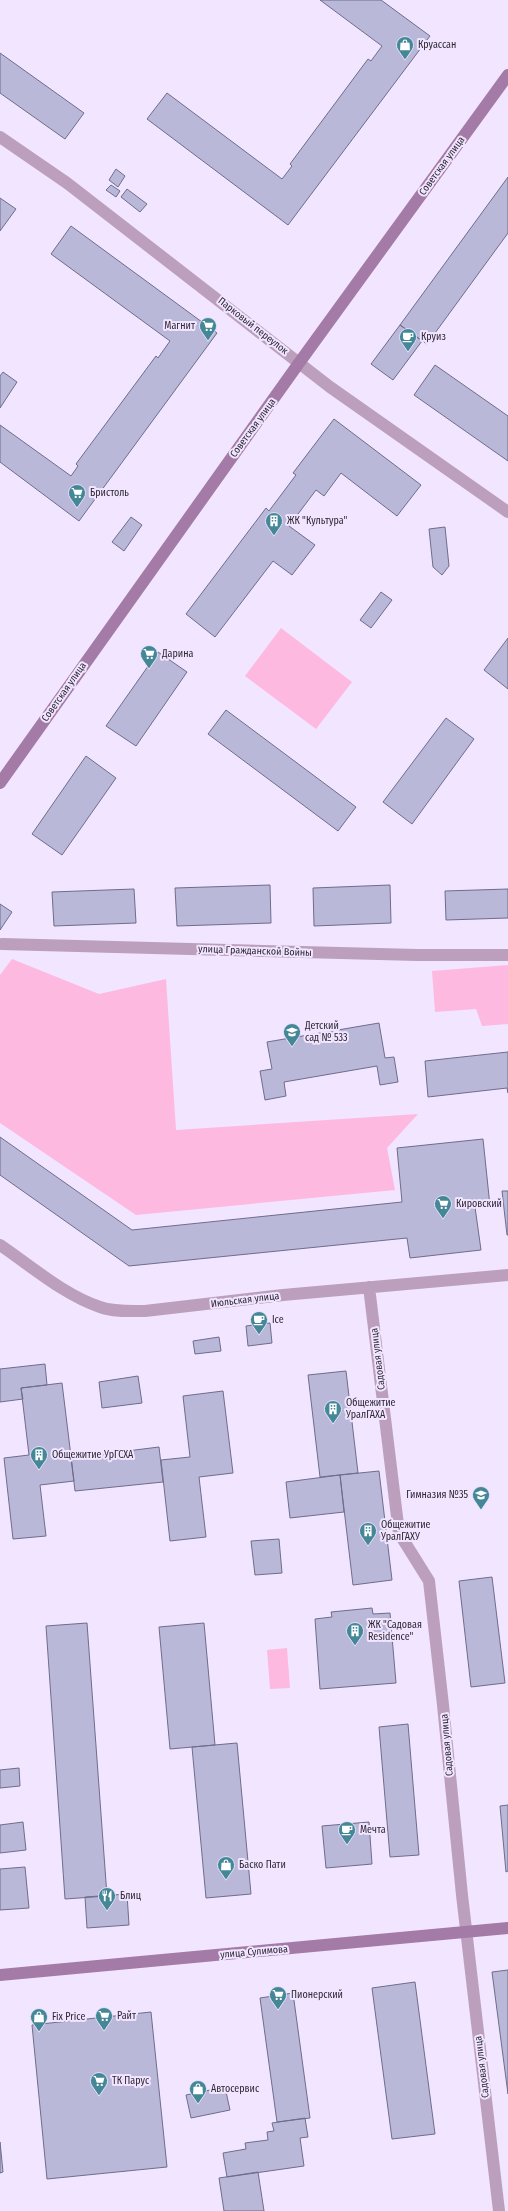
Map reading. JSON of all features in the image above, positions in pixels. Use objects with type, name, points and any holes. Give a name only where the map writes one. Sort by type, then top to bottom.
[{"type":"street","name":"Советская улица","points":[[0,783],[299,363],[508,75]]},
{"type":"street","name":"Парковый переулок","points":[[0,137],[67,183],[336,391],[508,512]]},
{"type":"street","name":"улица Гражданской Войны","points":[[2,944],[417,955],[508,955]]},
{"type":"street","name":"Июльская улица","points":[[0,1245],[83,1299],[100,1307],[124,1311],[146,1311],[370,1287],[508,1275]]},
{"type":"street","name":"Садовая улица","points":[[370,1287],[399,1533],[429,1581],[466,1932],[499,2211]]},
{"type":"street","name":"улица Сулимова","points":[[0,1975],[508,1928]]},
{"type":"shaded area","points":[[281,628],[352,682],[316,729],[245,676]]},
{"type":"shaded area","points":[[12,959],[99,994],[166,979],[176,1130],[418,1114],[387,1148],[395,1190],[136,1215],[0,1123],[0,975]]},
{"type":"shaded area","points":[[508,965],[508,1024],[482,1026],[476,1009],[435,1012],[432,971]]},
{"type":"shaded area","points":[[287,1648],[290,1688],[270,1689],[267,1650]]},
{"type":"building","points":[[320,0],[381,0],[430,36],[288,225],[147,119],[167,93],[282,179],[292,166],[290,164],[368,59],[371,61],[382,46]]},
{"type":"building","points":[[0,53],[84,113],[65,139],[0,93]]},
{"type":"building","points":[[116,169],[125,176],[118,187],[109,180]]},
{"type":"building","points":[[508,177],[508,233],[427,344],[400,325]]},
{"type":"building","points":[[111,185],[120,191],[116,197],[106,190]]},
{"type":"building","points":[[127,189],[147,204],[140,212],[121,197]]},
{"type":"building","points":[[0,198],[16,209],[0,231]]},
{"type":"building","points":[[71,226],[217,333],[79,521],[0,462],[0,425],[71,476],[78,466],[76,464],[156,356],[158,358],[170,341],[51,254]]},
{"type":"building","points":[[400,325],[422,341],[393,380],[371,364]]},
{"type":"building","points":[[435,365],[508,416],[508,461],[414,395]]},
{"type":"building","points":[[3,372],[17,382],[0,408],[0,376]]},
{"type":"building","name":"ЖК \"Культура\"","points":[[334,419],[421,485],[397,516],[341,473],[324,496],[316,490],[289,526],[315,545],[292,575],[273,561],[215,637],[186,614],[266,508],[269,511],[296,475],[293,473]]},
{"type":"building","points":[[131,517],[142,525],[124,551],[112,542]]},
{"type":"building","points":[[445,527],[449,566],[442,575],[433,567],[429,529]]},
{"type":"building","points":[[381,592],[392,600],[371,628],[360,620]]},
{"type":"building","points":[[508,638],[508,689],[484,670]]},
{"type":"building","points":[[158,652],[187,672],[136,746],[106,726]]},
{"type":"building","points":[[226,710],[356,807],[338,831],[208,734]]},
{"type":"building","points":[[446,718],[474,739],[412,824],[383,802]]},
{"type":"building","points":[[86,756],[116,778],[62,855],[32,834]]},
{"type":"building","points":[[270,885],[271,923],[177,926],[175,888]]},
{"type":"building","points":[[390,885],[391,923],[314,926],[313,888]]},
{"type":"building","points":[[134,889],[136,923],[54,926],[52,892]]},
{"type":"building","points":[[508,889],[508,918],[446,920],[445,891]]},
{"type":"building","points":[[0,904],[12,912],[0,930]]},
{"type":"building","points":[[379,1023],[385,1058],[394,1057],[398,1082],[380,1085],[377,1066],[284,1082],[286,1096],[265,1100],[260,1071],[272,1069],[267,1042]]},
{"type":"building","points":[[508,1052],[508,1093],[507,1088],[428,1097],[425,1061]]},
{"type":"building","points":[[0,1137],[132,1230],[402,1202],[397,1148],[483,1139],[490,1206],[475,1207],[481,1250],[410,1258],[407,1238],[129,1266],[0,1175]]},
{"type":"building","points":[[502,1191],[508,1191],[508,1235],[507,1235]]},
{"type":"building","name":"Ice","points":[[270,1323],[272,1343],[248,1346],[246,1326]]},
{"type":"building","points":[[219,1337],[221,1351],[195,1354],[193,1341]]},
{"type":"building","points":[[45,1364],[47,1385],[21,1388],[23,1399],[0,1402],[0,1369]]},
{"type":"building","name":"Общежитие УралГАХА","points":[[346,1371],[358,1473],[320,1477],[308,1375]]},
{"type":"building","points":[[138,1376],[142,1403],[102,1408],[99,1382]]},
{"type":"building","name":"Общежитие УрГСХА","points":[[62,1383],[74,1481],[40,1485],[46,1536],[13,1539],[4,1458],[29,1455],[21,1388]]},
{"type":"building","name":"Общежитие УрГСХА","points":[[223,1391],[233,1473],[199,1477],[206,1537],[170,1541],[161,1460],[190,1457],[183,1396]]},
{"type":"building","points":[[159,1447],[163,1482],[75,1491],[71,1458]]},
{"type":"building","name":"Общежитие УралГАХУ","points":[[379,1471],[392,1580],[353,1585],[340,1475]]},
{"type":"building","points":[[340,1475],[344,1512],[290,1518],[286,1482]]},
{"type":"building","points":[[279,1539],[282,1573],[255,1575],[251,1541]]},
{"type":"building","points":[[492,1577],[505,1683],[471,1687],[459,1581]]},
{"type":"building","name":"ЖК \"Садовая Residence\"","points":[[372,1608],[373,1614],[390,1613],[396,1683],[320,1689],[315,1619],[332,1617],[331,1612]]},
{"type":"building","points":[[87,1623],[107,1896],[65,1899],[46,1626]]},
{"type":"building","points":[[204,1623],[215,1745],[170,1749],[159,1627]]},
{"type":"building","points":[[408,1724],[419,1855],[390,1857],[379,1727]]},
{"type":"building","points":[[237,1743],[251,1894],[206,1898],[192,1747]]},
{"type":"building","points":[[19,1768],[20,1786],[0,1788],[0,1770]]},
{"type":"building","points":[[508,1805],[508,1871],[506,1872],[500,1806]]},
{"type":"building","points":[[23,1822],[26,1850],[0,1853],[0,1825]]},
{"type":"building","points":[[369,1822],[372,1864],[326,1868],[322,1826]]},
{"type":"building","points":[[25,1867],[29,1908],[0,1910],[0,1869]]},
{"type":"building","name":"Блиц","points":[[127,1894],[129,1925],[87,1928],[85,1897]]},
{"type":"building","points":[[508,1970],[508,2094],[492,1972]]},
{"type":"building","points":[[415,1982],[435,2134],[392,2139],[372,1988]]},
{"type":"building","points":[[293,1993],[310,2118],[277,2122],[260,1998]]},
{"type":"building","name":"ТК Парус","points":[[151,2012],[167,2167],[47,2179],[32,2025]]},
{"type":"building","points":[[225,2087],[230,2110],[191,2118],[186,2095]]},
{"type":"building","points":[[305,2118],[308,2137],[300,2138],[304,2166],[227,2177],[223,2153],[246,2149],[245,2143],[268,2140],[267,2132],[274,2131],[272,2123]]},
{"type":"building","points":[[0,2142],[3,2172],[0,2173]]},
{"type":"building","points":[[258,2172],[264,2211],[224,2211],[219,2178]]},
{"type":"place","name":"Круассан","points":[[405,60]]},
{"type":"place","name":"Магнит","points":[[208,341]]},
{"type":"place","name":"Круиз","points":[[408,352]]},
{"type":"place","name":"Бристоль","points":[[77,508]]},
{"type":"place","name":"ЖК \"Культура\"","points":[[274,536]]},
{"type":"place","name":"Дарина","points":[[149,669]]},
{"type":"place","name":"Детский сад № 533","points":[[292,1047]]},
{"type":"place","name":"Кировский","points":[[443,1219]]},
{"type":"place","name":"Ice","points":[[259,1335]]},
{"type":"place","name":"Общежитие УралГАХА","points":[[333,1424]]},
{"type":"place","name":"Общежитие УрГСХА","points":[[39,1470]]},
{"type":"place","name":"Гимназия №35","points":[[481,1510]]},
{"type":"place","name":"Общежитие УралГАХУ","points":[[368,1546]]},
{"type":"place","name":"ЖК \"Садовая Residence\"","points":[[355,1646]]},
{"type":"place","name":"Мечта","points":[[347,1845]]},
{"type":"place","name":"Баско Пати","points":[[226,1880]]},
{"type":"place","name":"Блиц","points":[[107,1911]]},
{"type":"place","name":"Пионерский","points":[[278,2010]]},
{"type":"place","name":"Райт","points":[[104,2031]]},
{"type":"place","name":"Fix Price","points":[[39,2032]]},
{"type":"place","name":"ТК Парус","points":[[99,2096]]},
{"type":"place","name":"Автосервис","points":[[198,2104]]}]
